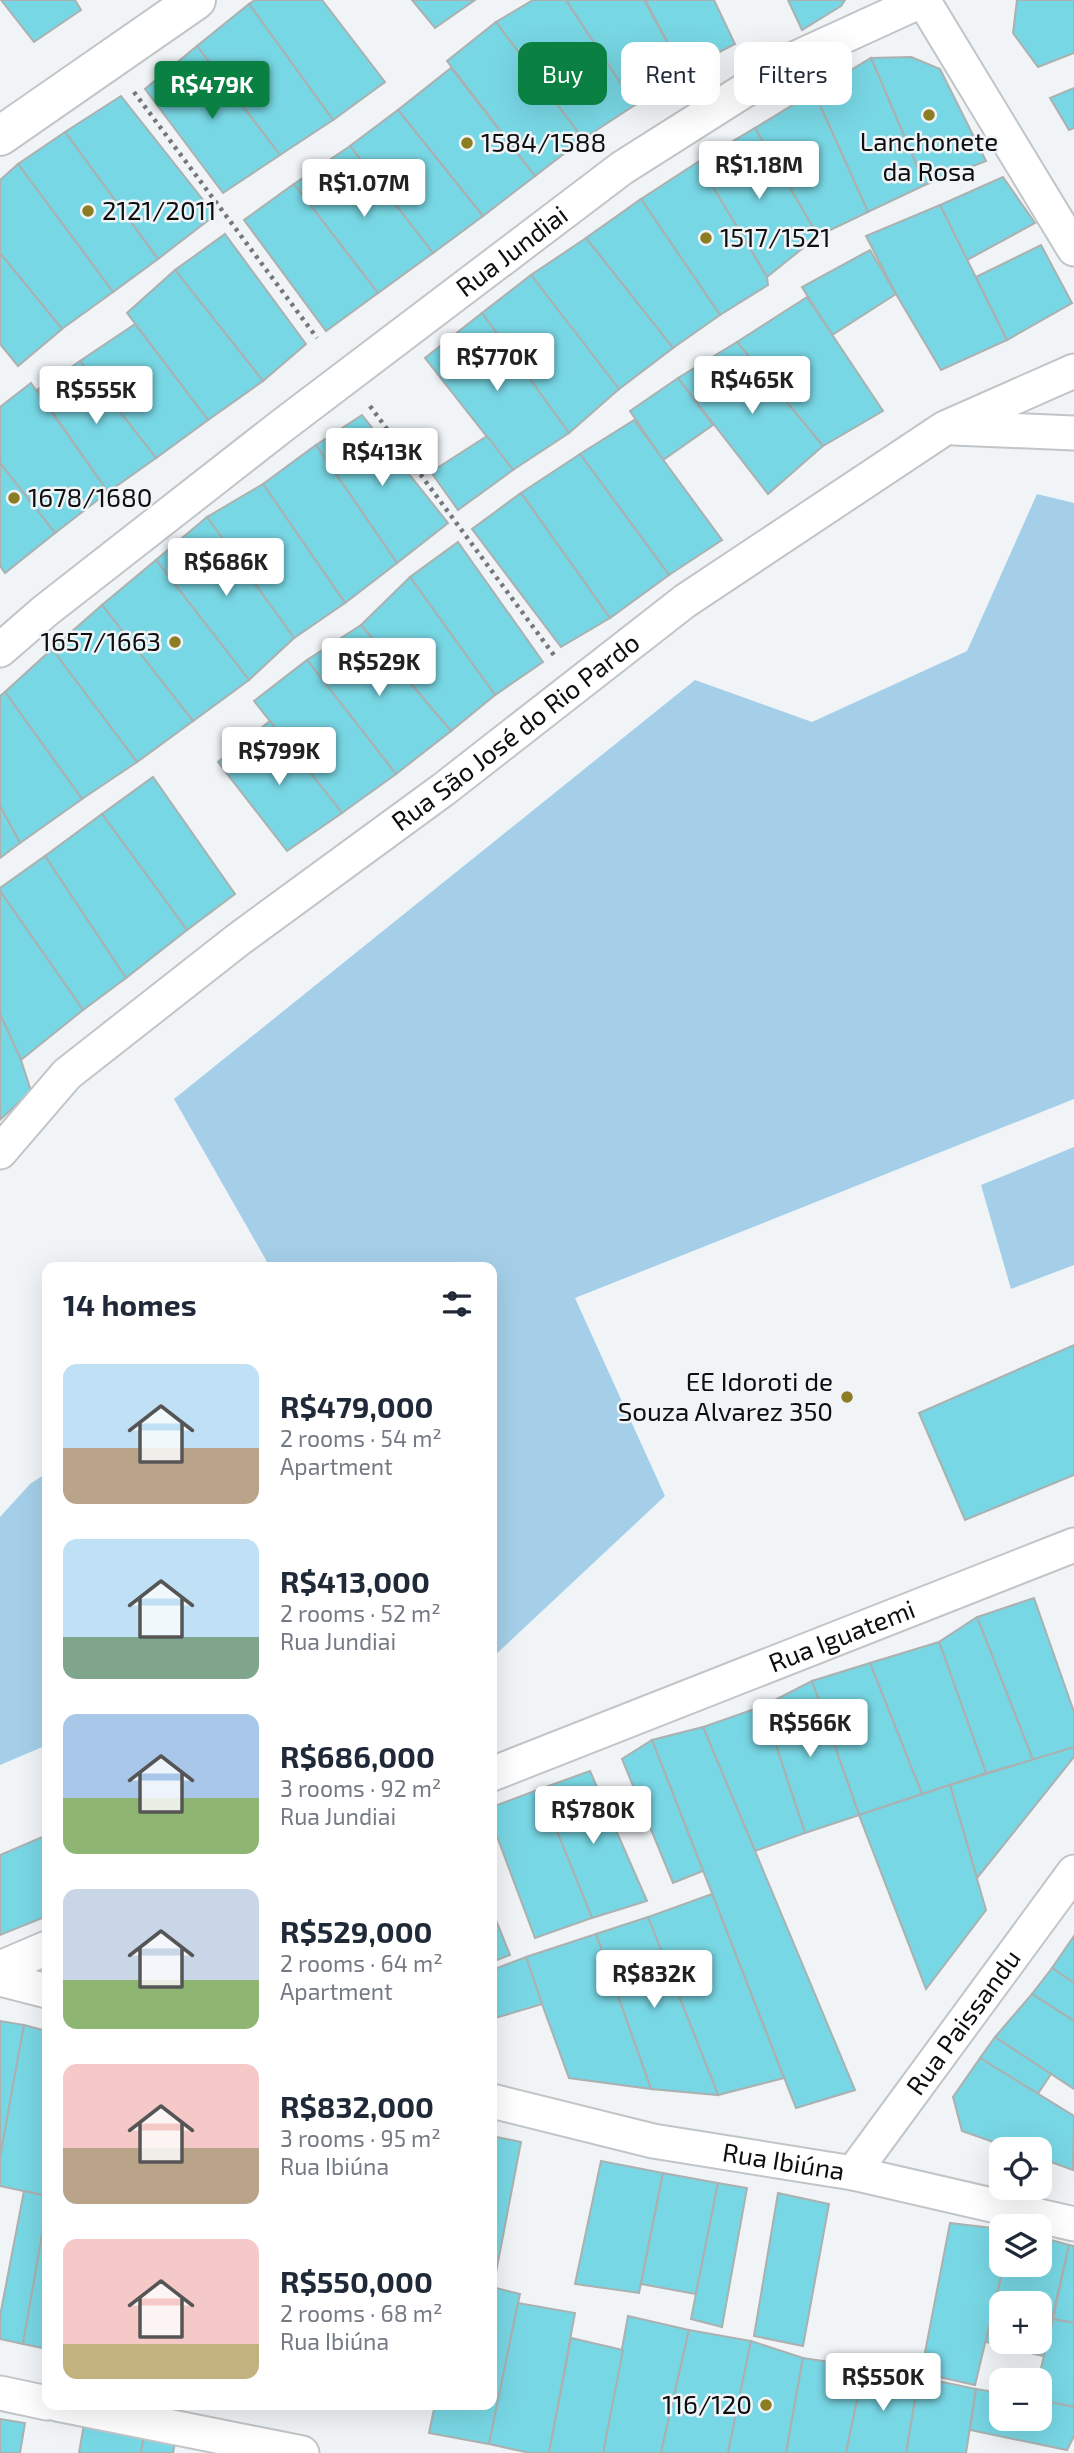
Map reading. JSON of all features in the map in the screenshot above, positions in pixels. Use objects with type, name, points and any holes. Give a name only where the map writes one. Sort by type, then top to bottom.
[{"type":"main road","points":[[0,136],[197,0]]},
{"type":"street","points":[[923,0],[1074,249]]},
{"type":"street","name":"Rua Jundiai","points":[[0,650],[45,611],[272,434],[622,168],[794,59],[923,0]]},
{"type":"street","name":"Rua São José do Rio Pardo","points":[[0,1152],[67,1074],[239,939],[444,789],[685,601],[944,428],[1074,371]]},
{"type":"street","points":[[944,428],[1074,433]]},
{"type":"street","name":"Rua Iguatemi","points":[[497,1772],[1074,1545]]},
{"type":"street","name":"Rua Paissandu","points":[[853,2173],[1074,1872]]},
{"type":"street","points":[[0,1968],[42,1950]]},
{"type":"street","points":[[0,1979],[42,1990]]},
{"type":"street","name":"Rua Ibiúna","points":[[497,2102],[653,2141],[853,2173],[1074,2224]]},
{"type":"street","points":[[0,2393],[42,2402]]},
{"type":"street","points":[[87,2410],[302,2453]]},
{"type":"path","points":[[133,91],[317,338]]},
{"type":"path","points":[[370,405],[556,659]]},
{"type":"shaded area","points":[[1037,494],[1074,503],[1074,1099],[575,1298],[665,1496],[497,1653],[497,1262],[267,1262],[174,1099],[695,680],[812,722],[967,651]]},
{"type":"shaded area","points":[[1074,1147],[1074,1265],[1011,1289],[981,1185]]},
{"type":"shaded area","points":[[42,1476],[42,1747],[0,1765],[0,1517],[30,1484]]},
{"type":"building","points":[[1,0],[75,0],[81,10],[34,42]]},
{"type":"building","points":[[255,0],[322,0],[385,82],[333,120],[249,4]]},
{"type":"building","points":[[412,0],[475,0],[435,28]]},
{"type":"building","points":[[533,0],[566,0],[594,42],[518,42],[518,52],[496,22]]},
{"type":"building","points":[[566,0],[644,0],[667,42],[621,42],[621,84],[607,62],[607,42],[594,42]]},
{"type":"building","points":[[645,0],[714,0],[734,45],[720,52],[720,42],[667,42]]},
{"type":"building","points":[[788,0],[845,0],[841,6],[802,30]]},
{"type":"building","points":[[1017,0],[1074,0],[1074,53],[1038,67],[1013,33]]},
{"type":"building","points":[[249,4],[333,120],[280,155],[197,46]]},
{"type":"building","points":[[496,22],[518,52],[518,105],[558,105],[583,139],[535,176],[447,61]]},
{"type":"building","points":[[197,46],[280,155],[223,193],[145,89]]},
{"type":"building","name":"Lanchonete da Rosa","points":[[911,57],[940,69],[986,161],[925,185],[871,58]]},
{"type":"building","points":[[871,58],[925,185],[868,212],[820,105],[852,105],[852,69]]},
{"type":"building","points":[[607,62],[621,84],[621,105],[635,105],[583,139],[558,105],[607,105]]},
{"type":"building","name":"1584/1588","points":[[451,68],[535,176],[483,216],[398,110]]},
{"type":"building","points":[[1074,88],[1074,128],[1069,130],[1050,98]]},
{"type":"building","points":[[121,96],[215,215],[158,259],[65,132]]},
{"type":"building","points":[[793,105],[820,105],[868,212],[818,236],[755,128]]},
{"type":"building","points":[[398,110],[483,216],[433,253],[350,146]]},
{"type":"building","points":[[755,128],[818,236],[767,277],[698,162]]},
{"type":"building","name":"2121/2011","points":[[65,132],[158,259],[113,292],[18,164]]},
{"type":"building","points":[[350,146],[433,253],[378,293],[294,184]]},
{"type":"building","name":"1517/1521","points":[[698,162],[767,277],[768,285],[720,315],[641,199]]},
{"type":"building","points":[[18,164],[113,292],[62,329],[0,253],[0,180]]},
{"type":"building","points":[[1003,177],[1035,223],[967,260],[940,205]]},
{"type":"building","points":[[294,184],[378,293],[326,331],[244,220]]},
{"type":"building","points":[[641,199],[720,315],[673,348],[586,238]]},
{"type":"building","points":[[940,205],[1007,340],[941,370],[896,294],[866,236]]},
{"type":"building","points":[[225,234],[306,344],[263,381],[175,270]]},
{"type":"building","points":[[586,238],[673,348],[619,389],[531,275]]},
{"type":"building","points":[[1041,245],[1072,303],[1007,340],[976,277]]},
{"type":"building","points":[[870,250],[896,294],[832,335],[802,287]]},
{"type":"building","points":[[0,253],[62,329],[18,366],[0,344]]},
{"type":"building","points":[[175,270],[263,381],[208,420],[127,313]]},
{"type":"building","points":[[531,275],[619,389],[569,433],[482,313]]},
{"type":"building","points":[[807,297],[883,411],[823,446],[737,342]]},
{"type":"building","points":[[482,313],[569,433],[513,470],[425,358]]},
{"type":"building","points":[[135,324],[208,420],[156,458],[80,361]]},
{"type":"building","points":[[737,342],[823,446],[768,494],[678,378]]},
{"type":"building","points":[[80,361],[156,458],[108,492],[37,390]]},
{"type":"building","points":[[678,378],[713,425],[663,460],[630,411]]},
{"type":"building","points":[[31,383],[108,492],[55,533],[0,463],[0,407]]},
{"type":"building","points":[[362,415],[448,523],[397,563],[316,445]]},
{"type":"building","points":[[634,420],[722,540],[669,575],[580,454]]},
{"type":"building","points":[[487,436],[513,470],[458,510],[431,472]]},
{"type":"building","points":[[316,445],[397,563],[345,603],[263,484]]},
{"type":"building","points":[[580,454],[669,575],[610,618],[521,493]]},
{"type":"building","name":"1678/1680","points":[[0,463],[55,533],[5,573],[0,566]]},
{"type":"building","points":[[263,484],[345,603],[294,638],[207,517]]},
{"type":"building","points":[[521,493],[610,618],[561,647],[472,529]]},
{"type":"building","points":[[207,517],[294,638],[249,680],[156,560]]},
{"type":"building","points":[[458,542],[543,662],[495,695],[410,577]]},
{"type":"building","name":"1657/1663","points":[[156,560],[249,680],[193,721],[102,605]]},
{"type":"building","points":[[410,577],[495,695],[451,731],[361,625]]},
{"type":"building","points":[[102,605],[193,721],[137,762],[52,649]]},
{"type":"building","points":[[361,625],[451,731],[396,774],[307,660]]},
{"type":"building","points":[[52,649],[137,762],[82,799],[5,692]]},
{"type":"building","points":[[307,660],[396,774],[342,813],[254,701]]},
{"type":"building","points":[[5,692],[82,799],[20,843],[0,806],[0,696]]},
{"type":"building","points":[[270,721],[342,813],[287,851],[218,762]]},
{"type":"building","points":[[153,777],[235,894],[187,930],[102,814]]},
{"type":"building","points":[[0,806],[20,843],[0,858]]},
{"type":"building","points":[[102,814],[187,930],[126,978],[45,856]]},
{"type":"building","points":[[45,856],[126,978],[83,1010],[0,891],[0,888]]},
{"type":"building","points":[[0,891],[83,1010],[21,1060],[0,1014]]},
{"type":"building","points":[[0,1014],[21,1060],[31,1091],[0,1120]]},
{"type":"building","points":[[1074,1345],[1074,1475],[965,1520],[919,1413]]},
{"type":"building","points":[[1034,1598],[1074,1712],[1074,1747],[1033,1760],[977,1617]]},
{"type":"building","points":[[977,1617],[1033,1760],[986,1773],[939,1642]]},
{"type":"building","points":[[939,1642],[986,1773],[922,1794],[870,1663]]},
{"type":"building","points":[[870,1663],[922,1794],[859,1815],[812,1681]]},
{"type":"building","points":[[812,1681],[859,1815],[805,1833],[763,1706]]},
{"type":"building","points":[[763,1706],[805,1833],[755,1851],[703,1727]]},
{"type":"building","points":[[703,1727],[855,2090],[796,2108],[652,1740]]},
{"type":"building","points":[[652,1740],[703,1871],[673,1883],[622,1759]]},
{"type":"building","points":[[1074,1747],[1074,1757],[977,1878],[950,1785]]},
{"type":"building","points":[[590,1771],[647,1901],[592,1918],[540,1789]]},
{"type":"building","points":[[950,1785],[986,1910],[926,1989],[859,1815]]},
{"type":"building","points":[[540,1789],[592,1918],[535,1938],[497,1836],[497,1805]]},
{"type":"building","points":[[42,1837],[42,1918],[0,1935],[0,1855]]},
{"type":"building","points":[[712,1894],[784,2078],[718,2095],[648,1917]]},
{"type":"building","points":[[648,1917],[718,2095],[651,2089],[596,1934]]},
{"type":"building","points":[[497,1922],[510,1955],[497,1960]]},
{"type":"building","points":[[596,1934],[651,2089],[569,2078],[542,2004],[526,1957]]},
{"type":"building","points":[[1074,1936],[1074,1983],[1052,1968]]},
{"type":"building","points":[[526,1957],[542,2004],[497,2018],[497,1968]]},
{"type":"building","points":[[1052,1968],[1074,1983],[1074,2021],[1032,1994]]},
{"type":"building","points":[[1032,1994],[1074,2021],[1074,2089],[995,2037]]},
{"type":"building","points":[[0,2021],[24,2025],[0,2158]]},
{"type":"building","points":[[24,2025],[42,2030],[42,2195],[0,2186],[0,2158]]},
{"type":"building","points":[[995,2037],[1051,2074],[1037,2095],[980,2058]]},
{"type":"building","points":[[980,2058],[1074,2116],[1073,2170],[1052,2162],[1052,2137],[989,2137],[989,2141],[962,2131],[953,2097]]},
{"type":"building","points":[[497,2137],[521,2142],[497,2267]]},
{"type":"building","points":[[601,2161],[663,2173],[639,2293],[575,2284]]},
{"type":"building","points":[[663,2173],[718,2183],[696,2294],[641,2284]]},
{"type":"building","points":[[718,2183],[747,2188],[722,2327],[691,2319]]},
{"type":"building","points":[[24,2191],[42,2195],[42,2236],[23,2344],[0,2339],[0,2316]]},
{"type":"building","points":[[778,2193],[829,2204],[803,2346],[754,2336]]},
{"type":"building","points":[[950,2223],[989,2228],[989,2277],[1001,2277],[998,2291],[989,2291],[989,2327],[975,2385],[921,2373]]},
{"type":"building","points":[[42,2236],[42,2348],[23,2344]]},
{"type":"building","points":[[1052,2240],[1069,2245],[1052,2318],[1052,2291],[998,2291],[1001,2277],[1052,2277]]},
{"type":"building","points":[[1069,2245],[1074,2246],[1074,2323],[1053,2319]]},
{"type":"building","points":[[497,2288],[520,2294],[497,2405]]},
{"type":"building","points":[[518,2303],[575,2313],[549,2453],[530,2453],[489,2444]]},
{"type":"building","points":[[628,2316],[689,2330],[661,2453],[603,2453]]},
{"type":"building","points":[[1053,2319],[1074,2323],[1074,2407],[1052,2402],[1052,2368],[1041,2368],[1044,2354],[1052,2354]]},
{"type":"building","points":[[689,2330],[751,2341],[728,2453],[661,2453]]},
{"type":"building","points":[[571,2338],[623,2350],[603,2453],[549,2453]]},
{"type":"building","name":"116/120","points":[[751,2341],[803,2358],[786,2453],[728,2453]]},
{"type":"building","points":[[803,2358],[864,2367],[846,2453],[786,2453]]},
{"type":"building","points":[[864,2367],[919,2377],[906,2453],[846,2453]]},
{"type":"building","points":[[919,2377],[976,2389],[966,2453],[906,2453]]},
{"type":"building","points":[[976,2389],[989,2391],[989,2431],[1052,2431],[1052,2402],[1074,2407],[1074,2436],[1067,2450],[970,2430]]},
{"type":"building","points":[[434,2410],[496,2410],[489,2444],[429,2433]]},
{"type":"building","points":[[0,2419],[25,2423],[20,2453],[0,2453]]},
{"type":"building","points":[[84,2424],[144,2436],[141,2453],[79,2453]]},
{"type":"building","points":[[144,2436],[175,2443],[173,2453],[141,2453]]},
{"type":"place","name":"Lanchonete da Rosa","points":[[929,115]]},
{"type":"place","name":"1584/1588","points":[[467,143]]},
{"type":"place","name":"2121/2011","points":[[88,211]]},
{"type":"place","name":"1517/1521","points":[[706,238]]},
{"type":"place","name":"1678/1680","points":[[14,498]]},
{"type":"place","name":"1657/1663","points":[[175,642]]},
{"type":"place","name":"EE Idoroti de Souza Alvarez 350","points":[[847,1397]]},
{"type":"place","name":"116/120","points":[[766,2405]]}]
